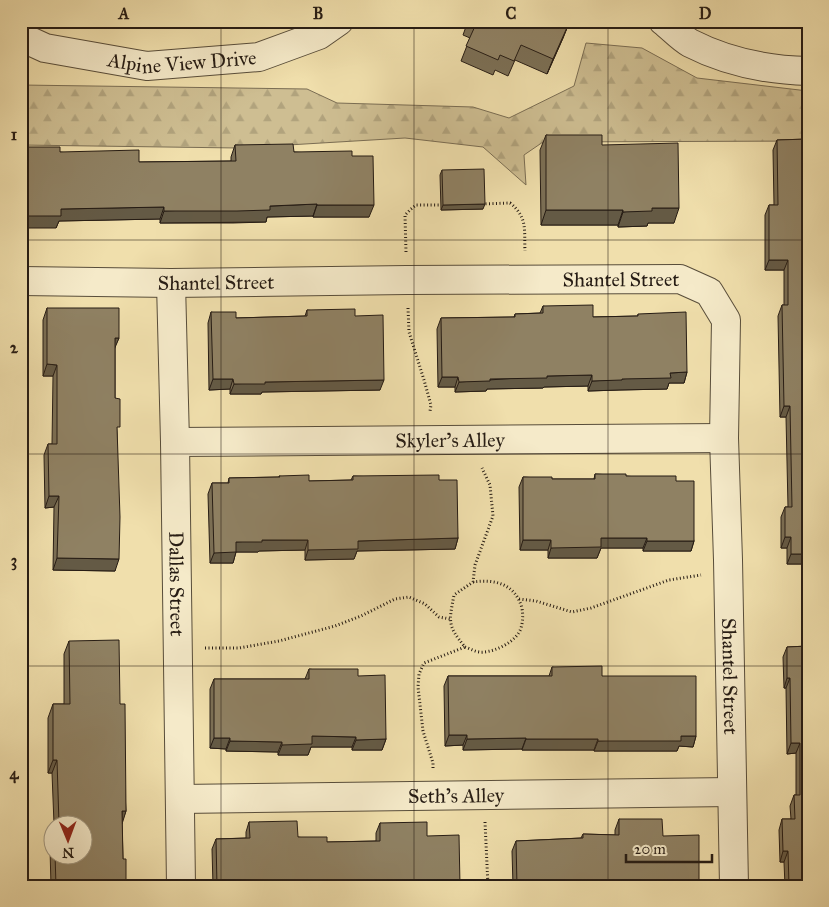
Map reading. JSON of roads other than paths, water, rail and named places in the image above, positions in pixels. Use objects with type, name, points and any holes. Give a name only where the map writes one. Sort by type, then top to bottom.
[{"type":"street","name":"Alpine View Drive","points":[[21,37],[45,48],[146,66],[259,57],[319,35],[339,21]]},
{"type":"street","points":[[663,21],[689,43],[734,61],[783,70],[808,71]]},
{"type":"street","name":"Shantel Street","points":[[21,281],[171,283],[680,278],[709,292],[726,320],[724,438],[734,886]]},
{"type":"street","name":"Dallas Street","points":[[171,283],[181,886]]},
{"type":"street","name":"Skyler's Alley","points":[[175,442],[724,438]]},
{"type":"street","name":"Seth's Alley","points":[[180,799],[732,792]]}]
